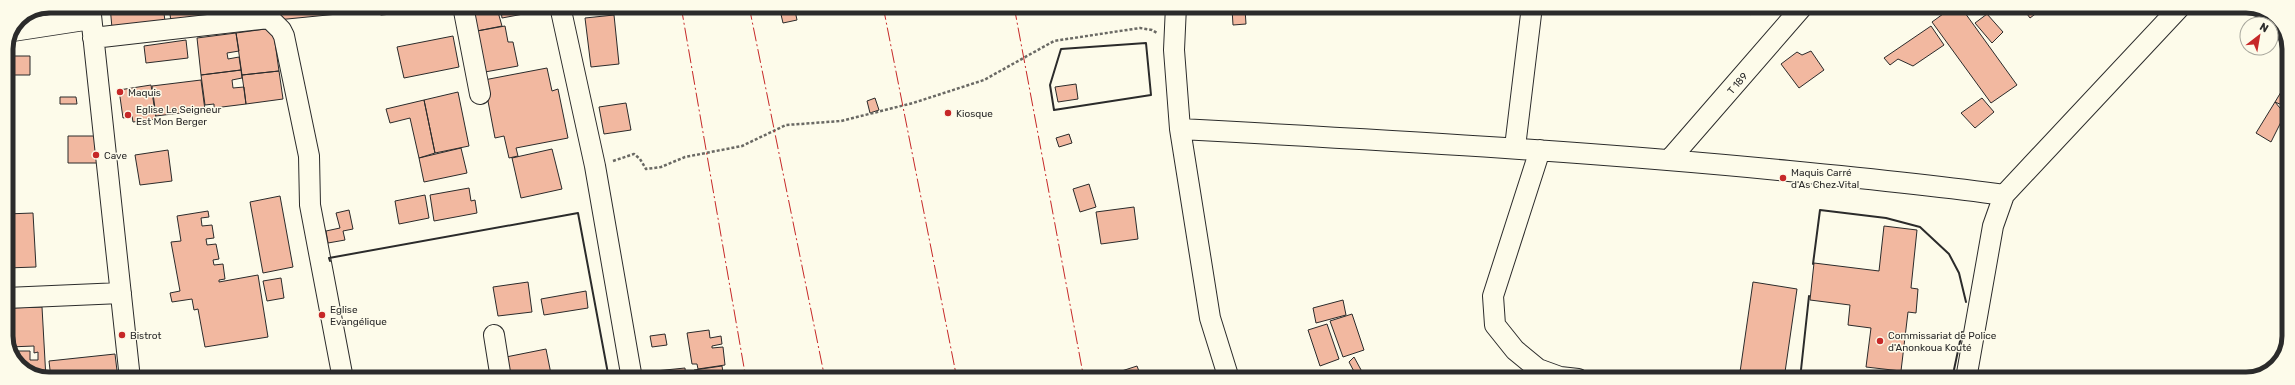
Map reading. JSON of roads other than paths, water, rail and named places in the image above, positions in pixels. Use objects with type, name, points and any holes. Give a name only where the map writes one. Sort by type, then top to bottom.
[{"type":"street","points":[[18,30],[91,21],[249,13]]},
{"type":"street","points":[[270,13],[282,30],[284,36],[309,156],[310,205],[342,372]]},
{"type":"street","points":[[464,13],[480,94]]},
{"type":"street","points":[[562,13],[595,166],[631,372]]},
{"type":"street","points":[[1176,13],[1174,50],[1180,129],[1210,318],[1227,372]]},
{"type":"street","points":[[1515,147],[1531,13]]},
{"type":"street","name":"T 189","points":[[1670,160],[1797,13]]},
{"type":"street","points":[[1967,372],[1993,226],[2004,195],[2174,13]]},
{"type":"street","points":[[91,21],[129,372]]},
{"type":"street","points":[[1180,129],[1515,147],[1942,186],[2004,195]]},
{"type":"street","points":[[1540,150],[1493,296],[1495,325],[1515,350],[1538,369],[1546,372]]},
{"type":"street","points":[[13,298],[120,293]]},
{"type":"street","points":[[494,335],[500,372]]},
{"type":"place","name":"Maquis","points":[[120,92]]},
{"type":"place","name":"Kiosque","points":[[948,113]]},
{"type":"place","name":"Eglise Le Seigneur Est Mon Berger","points":[[128,115]]},
{"type":"place","name":"Cave","points":[[96,155]]},
{"type":"place","name":"Maquis Carré d'As Chez Vital","points":[[1783,178]]},
{"type":"place","name":"Eglise Evangélique","points":[[322,315]]},
{"type":"place","name":"Bistrot","points":[[122,335]]},
{"type":"place","name":"Commissariat de Police d'Anonkoua Kouté","points":[[1880,341]]}]
